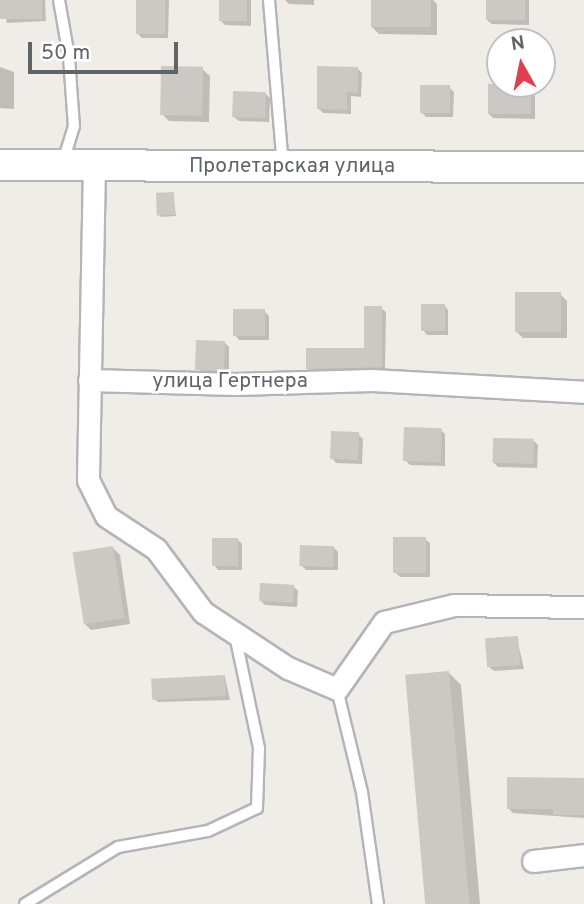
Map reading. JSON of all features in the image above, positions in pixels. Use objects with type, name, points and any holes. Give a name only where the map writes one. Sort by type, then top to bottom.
[{"type":"main road","name":"Пролетарская улица","points":[[0,165],[584,167]]},
{"type":"street","points":[[94,165],[88,480],[106,516],[156,549],[203,612],[288,668],[337,689],[384,622],[454,605],[584,607]]},
{"type":"street","name":"улица Гертнера","points":[[89,380],[236,384],[372,380],[584,392]]},
{"type":"street","points":[[533,861],[584,855]]},
{"type":"lane","points":[[59,0],[69,57],[74,126],[62,165]]},
{"type":"lane","points":[[269,0],[283,167]]},
{"type":"lane","points":[[25,904],[118,848],[208,831],[257,808],[259,748],[234,632]]},
{"type":"lane","points":[[337,689],[362,792],[378,904]]},
{"type":"building","points":[[0,0],[42,0],[42,19],[0,19]]},
{"type":"building","points":[[136,0],[165,0],[165,34],[136,34]]},
{"type":"building","points":[[219,0],[247,0],[247,21],[219,21]]},
{"type":"building","points":[[371,0],[431,0],[431,27],[371,27]]},
{"type":"building","points":[[486,0],[525,0],[525,20],[486,20]]},
{"type":"building","points":[[161,66],[203,67],[202,116],[160,115]]},
{"type":"building","points":[[317,66],[358,67],[358,93],[347,92],[347,110],[317,109]]},
{"type":"building","points":[[420,85],[450,85],[450,113],[420,113]]},
{"type":"building","points":[[233,91],[266,92],[265,118],[232,117]]},
{"type":"building","points":[[488,98],[531,98],[531,114],[488,114]]},
{"type":"building","points":[[174,192],[175,215],[157,216],[156,193]]},
{"type":"building","points":[[515,292],[561,292],[561,332],[515,332]]},
{"type":"building","points":[[421,304],[445,304],[445,331],[421,331]]},
{"type":"building","points":[[364,306],[382,306],[382,367],[306,369],[306,348],[364,348]]},
{"type":"building","points":[[233,309],[265,309],[265,336],[233,336]]},
{"type":"building","points":[[196,340],[225,341],[224,371],[195,370]]},
{"type":"building","points":[[404,427],[442,428],[441,462],[403,461]]},
{"type":"building","points":[[331,431],[359,432],[358,460],[330,459]]},
{"type":"building","points":[[493,438],[534,439],[534,464],[493,463]]},
{"type":"building","points":[[393,537],[426,537],[426,573],[393,573]]},
{"type":"building","points":[[212,538],[238,538],[238,566],[212,566]]},
{"type":"building","points":[[300,545],[334,546],[333,567],[299,566]]},
{"type":"building","points":[[113,546],[124,618],[84,625],[73,552]]},
{"type":"building","points":[[260,583],[294,585],[293,603],[259,601]]},
{"type":"building","points":[[518,636],[520,665],[487,667],[485,638]]},
{"type":"building","points":[[449,671],[469,904],[425,904],[405,675]]},
{"type":"building","points":[[225,675],[226,696],[152,700],[151,679]]},
{"type":"building","points":[[507,777],[584,778],[584,815],[553,815],[553,809],[507,809]]}]
